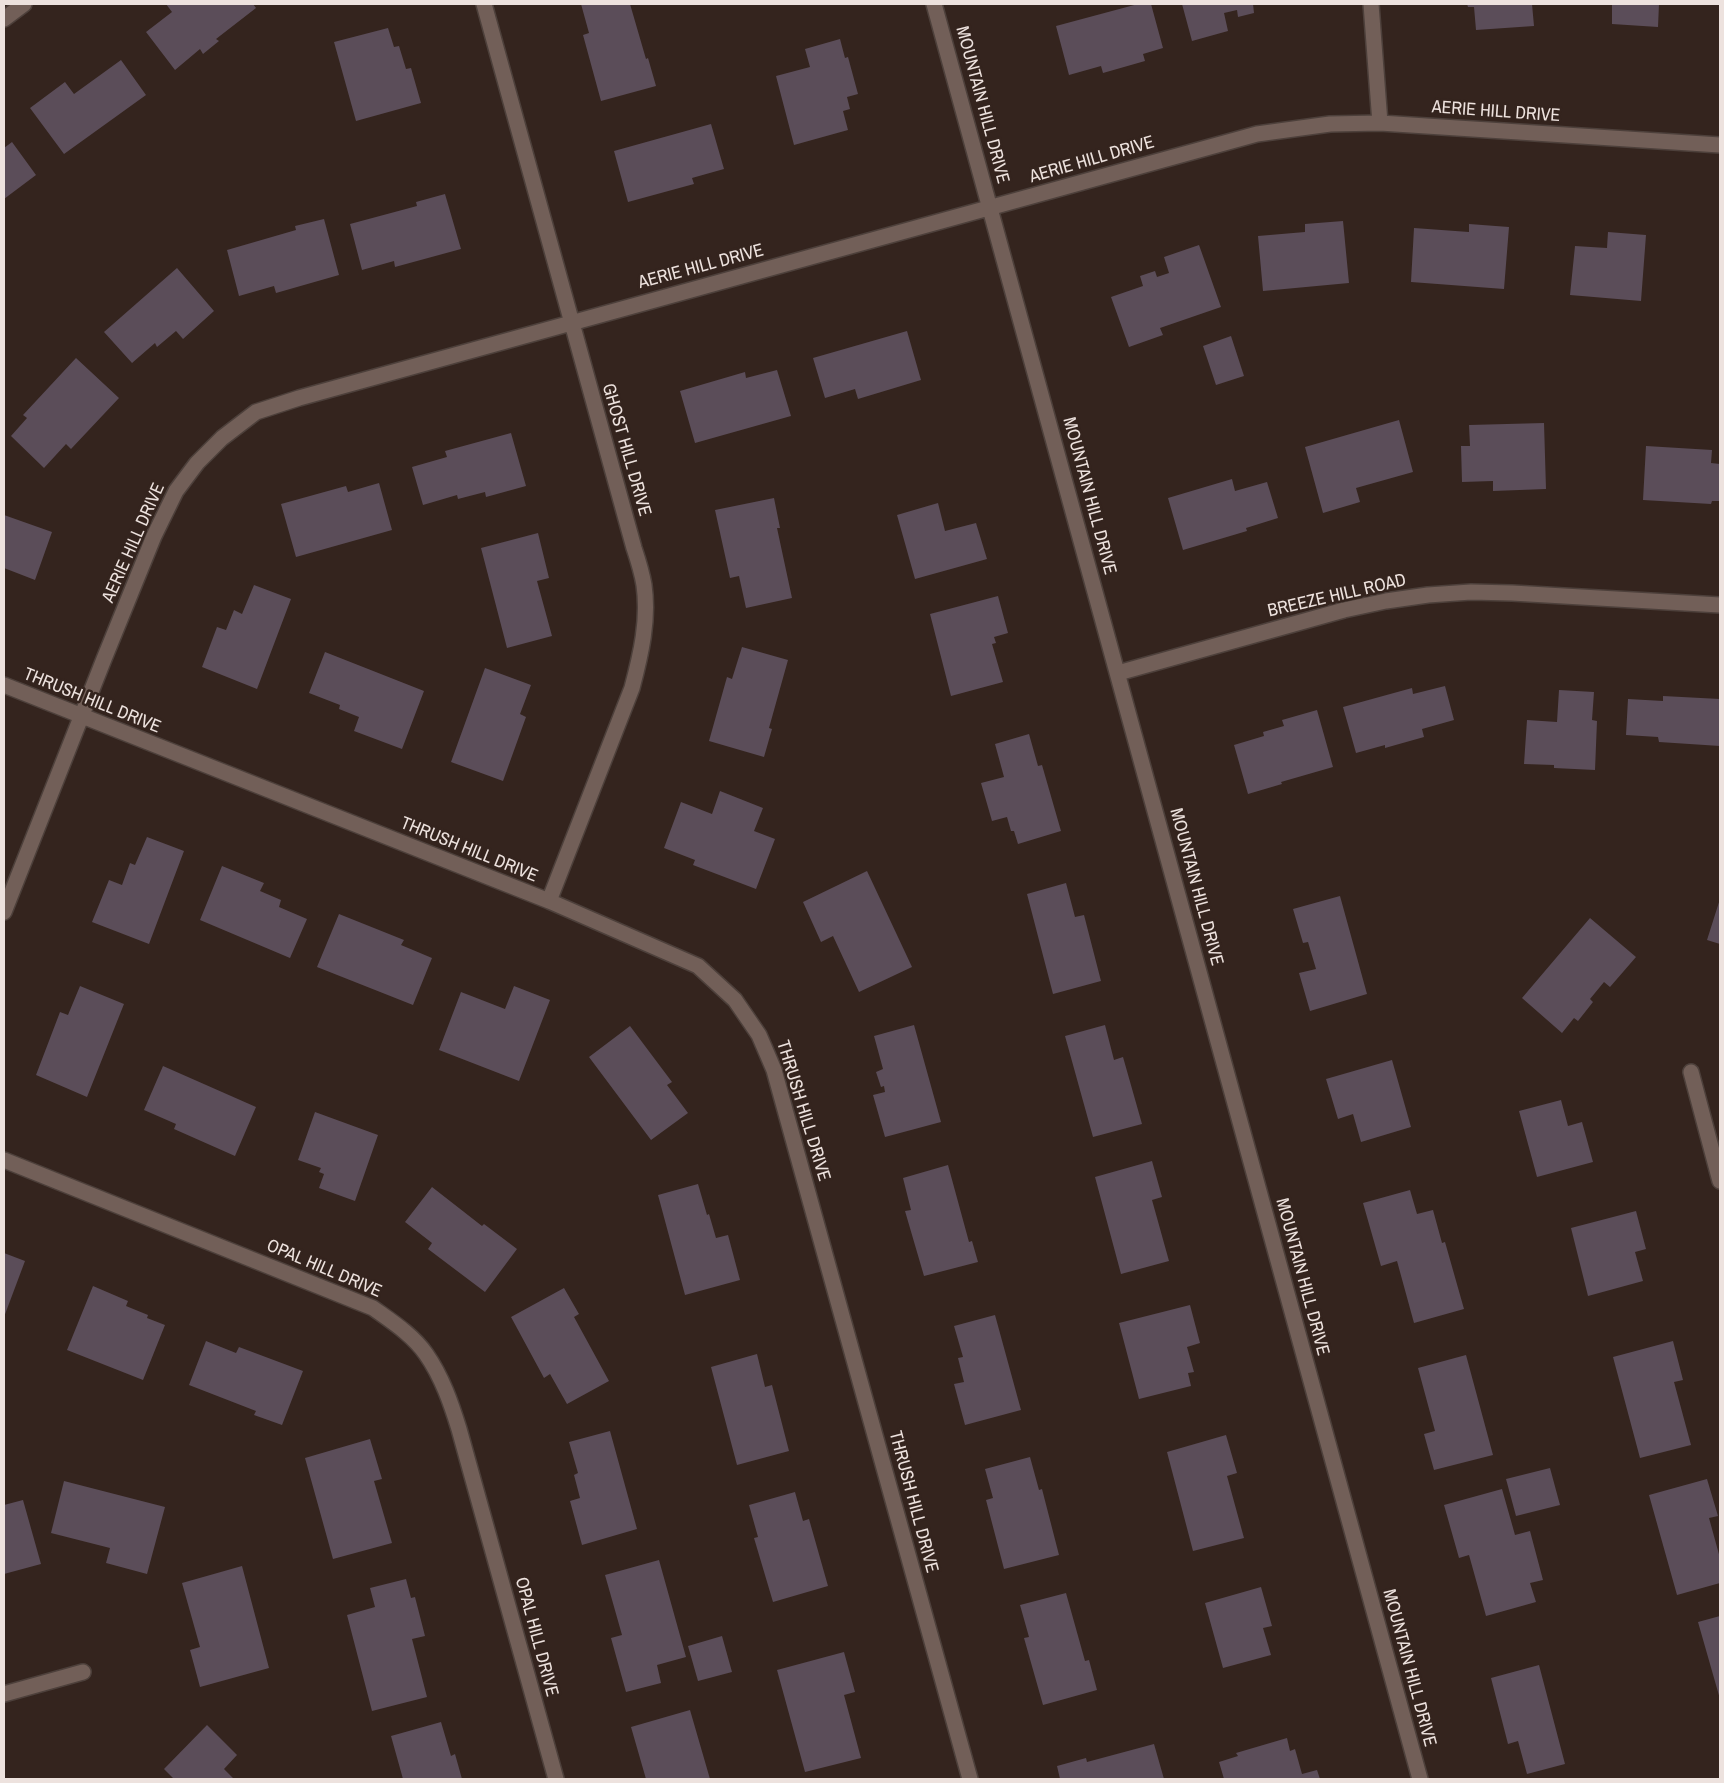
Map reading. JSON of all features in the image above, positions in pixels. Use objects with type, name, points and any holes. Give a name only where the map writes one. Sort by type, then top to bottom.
[{"type":"street","points":[[4,20],[24,4]]},
{"type":"street","name":"GHOST HILL DRIVE","points":[[484,4],[644,585],[646,614],[642,651],[632,688],[549,901]]},
{"type":"street","name":"MOUNTAIN HILL DRIVE","points":[[934,4],[1420,1779]]},
{"type":"street","points":[[1371,4],[1380,123]]},
{"type":"street","name":"AERIE HILL DRIVE","points":[[4,912],[154,536],[176,491],[197,464],[222,438],[256,412],[299,398],[1257,134],[1330,124],[1380,123],[1720,145]]},
{"type":"street","name":"BREEZE HILL ROAD","points":[[1118,673],[1344,610],[1386,600],[1428,595],[1471,592],[1512,593],[1720,604]]},
{"type":"street","name":"THRUSH HILL DRIVE","points":[[4,685],[549,901],[698,966],[735,1000],[759,1034],[774,1070],[970,1779]]},
{"type":"street","points":[[1691,1072],[1720,1181]]},
{"type":"street","name":"OPAL HILL DRIVE","points":[[4,1160],[373,1308],[403,1330],[425,1353],[448,1393],[460,1428],[556,1779]]},
{"type":"street","points":[[4,1694],[83,1672]]},
{"type":"building","points":[[166,4],[253,4],[256,8],[216,39],[219,41],[203,54],[200,49],[175,70],[146,32],[172,12]]},
{"type":"building","points":[[581,4],[630,4],[656,86],[601,101],[583,35],[589,33]]},
{"type":"building","points":[[1138,4],[1151,4],[1163,48],[1143,54],[1145,61],[1103,73],[1101,66],[1069,75],[1056,26]]},
{"type":"building","points":[[1182,4],[1253,4],[1254,13],[1238,17],[1237,10],[1224,13],[1228,31],[1192,41]]},
{"type":"building","points":[[1467,4],[1532,4],[1534,26],[1476,30],[1474,7],[1468,7]]},
{"type":"building","points":[[1612,4],[1659,4],[1658,27],[1612,24]]},
{"type":"building","points":[[388,28],[394,47],[399,46],[406,69],[411,68],[421,103],[356,121],[334,42]]},
{"type":"building","points":[[840,39],[845,58],[848,57],[858,94],[847,97],[850,109],[843,111],[848,130],[794,145],[776,76],[810,67],[805,49]]},
{"type":"building","points":[[121,60],[146,95],[64,154],[30,108],[65,82],[74,94]]},
{"type":"building","points":[[711,124],[724,169],[692,178],[694,184],[628,202],[614,151]]},
{"type":"building","points":[[12,142],[36,175],[4,199],[4,148]]},
{"type":"building","points":[[445,194],[461,249],[395,267],[394,261],[362,270],[350,224],[417,206],[416,202]]},
{"type":"building","points":[[324,219],[339,275],[276,293],[274,286],[239,296],[227,250],[296,230],[295,226]]},
{"type":"building","points":[[1343,221],[1349,283],[1263,291],[1258,236],[1305,232],[1305,224]]},
{"type":"building","points":[[1469,224],[1509,227],[1504,289],[1411,282],[1414,228],[1469,232]]},
{"type":"building","points":[[1608,232],[1646,235],[1641,301],[1570,295],[1575,246],[1607,248]]},
{"type":"building","points":[[1199,245],[1221,307],[1160,328],[1163,335],[1129,347],[1111,297],[1143,286],[1140,276],[1155,271],[1157,277],[1169,273],[1164,257]]},
{"type":"building","points":[[177,268],[214,311],[183,339],[176,331],[157,347],[155,343],[132,363],[104,332]]},
{"type":"building","points":[[907,331],[921,380],[858,399],[855,389],[825,398],[813,358]]},
{"type":"building","points":[[1231,336],[1244,376],[1216,385],[1203,346]]},
{"type":"building","points":[[76,358],[119,398],[71,449],[66,444],[44,468],[11,436],[27,418],[23,415]]},
{"type":"building","points":[[777,370],[791,416],[695,443],[680,391],[745,372],[746,378]]},
{"type":"building","points":[[1399,420],[1413,472],[1356,488],[1360,502],[1323,513],[1305,447]]},
{"type":"building","points":[[1544,423],[1546,489],[1493,491],[1493,481],[1462,482],[1461,446],[1470,446],[1469,425]]},
{"type":"building","points":[[511,433],[526,486],[486,497],[485,492],[458,499],[457,495],[423,505],[412,467],[447,457],[445,451]]},
{"type":"building","points":[[1646,446],[1712,450],[1711,463],[1720,464],[1720,501],[1712,501],[1711,504],[1643,500]]},
{"type":"building","points":[[1232,479],[1235,491],[1267,482],[1278,518],[1246,528],[1247,531],[1183,550],[1168,498]]},
{"type":"building","points":[[379,483],[392,530],[296,557],[281,504],[346,486],[348,492]]},
{"type":"building","points":[[774,498],[780,528],[777,528],[792,598],[746,608],[739,576],[730,578],[715,510]]},
{"type":"building","points":[[938,503],[945,531],[976,523],[987,559],[915,579],[897,515]]},
{"type":"building","points":[[4,515],[52,532],[35,580],[4,568]]},
{"type":"building","points":[[538,533],[549,578],[537,581],[552,636],[507,648],[481,548]]},
{"type":"building","points":[[254,585],[291,599],[257,689],[202,667],[217,627],[226,630],[234,610],[242,614]]},
{"type":"building","points":[[998,596],[1008,633],[994,637],[996,643],[992,644],[1003,682],[951,696],[930,614]]},
{"type":"building","points":[[742,647],[788,660],[769,728],[772,729],[764,757],[709,741],[727,677],[732,679]]},
{"type":"building","points":[[325,652],[424,691],[402,749],[354,731],[359,717],[339,709],[340,705],[309,693]]},
{"type":"building","points":[[485,668],[531,685],[520,714],[526,717],[503,781],[451,762]]},
{"type":"building","points":[[1445,686],[1454,720],[1422,729],[1424,737],[1385,748],[1385,745],[1356,753],[1343,707],[1412,688],[1413,694]]},
{"type":"building","points":[[1559,690],[1594,692],[1592,720],[1597,721],[1595,770],[1554,768],[1554,765],[1524,764],[1527,720],[1557,722]]},
{"type":"building","points":[[1663,696],[1720,699],[1720,746],[1659,742],[1658,737],[1626,735],[1628,699],[1663,701]]},
{"type":"building","points":[[1317,710],[1333,767],[1248,794],[1234,745],[1264,736],[1263,732],[1284,726],[1282,720]]},
{"type":"building","points":[[1029,734],[1038,766],[1042,765],[1061,831],[1018,844],[1014,831],[1011,831],[1007,817],[992,821],[981,783],[1004,777],[995,744]]},
{"type":"building","points":[[720,791],[763,808],[754,831],[775,839],[756,889],[693,865],[695,860],[664,848],[681,802],[712,814]]},
{"type":"building","points":[[147,837],[184,851],[149,944],[92,922],[109,880],[122,885],[130,863],[135,865]]},
{"type":"building","points":[[222,866],[264,883],[260,891],[281,900],[279,907],[307,919],[290,958],[200,920]]},
{"type":"building","points":[[867,871],[912,967],[859,992],[833,936],[821,942],[803,902]]},
{"type":"building","points":[[1066,883],[1075,917],[1084,915],[1101,981],[1053,994],[1027,894]]},
{"type":"building","points":[[1340,896],[1367,994],[1310,1011],[1299,973],[1316,969],[1308,942],[1303,943],[1293,909]]},
{"type":"building","points":[[1720,899],[1720,944],[1707,940]]},
{"type":"building","points":[[339,914],[404,940],[401,945],[432,958],[413,1005],[317,967]]},
{"type":"building","points":[[1590,918],[1636,957],[1610,987],[1604,982],[1590,999],[1593,1002],[1578,1021],[1574,1018],[1562,1033],[1522,998]]},
{"type":"building","points":[[80,986],[124,1004],[87,1097],[36,1075],[60,1012],[68,1015]]},
{"type":"building","points":[[514,986],[550,1000],[519,1081],[439,1050],[461,992],[505,1009]]},
{"type":"building","points":[[914,1025],[941,1122],[885,1137],[873,1095],[885,1092],[884,1086],[881,1087],[876,1072],[883,1069],[874,1036]]},
{"type":"building","points":[[1105,1025],[1114,1060],[1123,1057],[1142,1124],[1093,1137],[1065,1036]]},
{"type":"building","points":[[630,1026],[672,1082],[667,1085],[688,1113],[651,1140],[589,1057]]},
{"type":"building","points":[[1392,1060],[1411,1127],[1361,1142],[1353,1114],[1338,1119],[1326,1079]]},
{"type":"building","points":[[163,1066],[256,1107],[235,1156],[174,1129],[176,1124],[144,1110]]},
{"type":"building","points":[[1561,1100],[1568,1126],[1582,1122],[1593,1162],[1537,1177],[1519,1111]]},
{"type":"building","points":[[315,1112],[378,1135],[355,1201],[319,1188],[324,1174],[319,1172],[321,1168],[298,1160]]},
{"type":"building","points":[[1152,1161],[1162,1197],[1152,1200],[1169,1261],[1121,1274],[1095,1177]]},
{"type":"building","points":[[948,1165],[969,1242],[972,1241],[978,1262],[924,1276],[905,1211],[911,1210],[903,1178]]},
{"type":"building","points":[[698,1184],[716,1238],[728,1235],[740,1280],[685,1295],[658,1195]]},
{"type":"building","points":[[432,1187],[482,1226],[484,1224],[517,1249],[485,1292],[428,1249],[432,1243],[405,1222]]},
{"type":"building","points":[[1410,1190],[1417,1214],[1433,1210],[1442,1243],[1445,1242],[1464,1309],[1414,1323],[1397,1261],[1381,1266],[1363,1203]]},
{"type":"building","points":[[1636,1211],[1646,1249],[1635,1252],[1643,1281],[1588,1296],[1571,1228]]},
{"type":"building","points":[[4,1253],[25,1261],[4,1317]]},
{"type":"building","points":[[93,1286],[128,1301],[126,1306],[148,1315],[147,1318],[165,1325],[143,1380],[67,1350]]},
{"type":"building","points":[[564,1288],[579,1314],[574,1317],[609,1381],[567,1404],[550,1374],[544,1378],[511,1317]]},
{"type":"building","points":[[1190,1305],[1200,1343],[1187,1347],[1194,1372],[1188,1373],[1191,1386],[1139,1399],[1119,1323]]},
{"type":"building","points":[[995,1315],[1021,1410],[965,1425],[954,1384],[964,1382],[958,1358],[963,1357],[954,1326]]},
{"type":"building","points":[[206,1341],[236,1353],[239,1347],[303,1371],[282,1425],[254,1415],[256,1411],[189,1385]]},
{"type":"building","points":[[1673,1341],[1683,1380],[1674,1382],[1691,1445],[1640,1458],[1613,1357]]},
{"type":"building","points":[[757,1354],[765,1387],[772,1385],[789,1451],[737,1465],[711,1367]]},
{"type":"building","points":[[1466,1355],[1493,1455],[1434,1470],[1424,1434],[1435,1431],[1418,1368]]},
{"type":"building","points":[[610,1431],[637,1529],[582,1545],[570,1501],[580,1498],[574,1475],[578,1473],[569,1442]]},
{"type":"building","points":[[1226,1435],[1237,1473],[1227,1476],[1244,1538],[1193,1551],[1167,1452]]},
{"type":"building","points":[[370,1439],[382,1479],[374,1481],[392,1543],[333,1559],[305,1458]]},
{"type":"building","points":[[1030,1457],[1039,1490],[1042,1489],[1059,1555],[1004,1569],[986,1500],[993,1498],[985,1469]]},
{"type":"building","points":[[1550,1468],[1560,1505],[1516,1516],[1506,1479]]},
{"type":"building","points":[[1707,1479],[1718,1516],[1709,1518],[1720,1558],[1720,1583],[1677,1595],[1649,1495]]},
{"type":"building","points":[[64,1481],[165,1507],[147,1574],[106,1563],[110,1548],[51,1533]]},
{"type":"building","points":[[1502,1489],[1515,1535],[1530,1531],[1543,1580],[1530,1583],[1536,1602],[1486,1616],[1469,1555],[1459,1558],[1444,1505]]},
{"type":"building","points":[[795,1492],[803,1521],[809,1519],[828,1586],[773,1602],[754,1538],[758,1537],[749,1505]]},
{"type":"building","points":[[23,1500],[41,1564],[4,1574],[4,1505]]},
{"type":"building","points":[[659,1560],[686,1657],[657,1665],[661,1683],[626,1692],[611,1638],[622,1635],[605,1575]]},
{"type":"building","points":[[242,1566],[269,1668],[200,1687],[190,1650],[200,1647],[182,1583]]},
{"type":"building","points":[[406,1579],[411,1598],[415,1597],[425,1636],[412,1639],[427,1697],[372,1711],[347,1615],[375,1607],[370,1588]]},
{"type":"building","points":[[1261,1587],[1272,1626],[1263,1628],[1271,1655],[1223,1668],[1205,1603]]},
{"type":"building","points":[[1066,1593],[1085,1661],[1089,1660],[1097,1690],[1043,1705],[1024,1638],[1029,1637],[1020,1605]]},
{"type":"building","points":[[1720,1616],[1720,1699],[1698,1622]]},
{"type":"building","points":[[722,1636],[732,1672],[698,1681],[688,1646]]},
{"type":"building","points":[[844,1652],[855,1692],[844,1695],[861,1758],[805,1772],[777,1670]]},
{"type":"building","points":[[1539,1665],[1565,1764],[1527,1774],[1518,1741],[1508,1744],[1491,1678]]},
{"type":"building","points":[[690,1710],[710,1779],[646,1779],[631,1727]]},
{"type":"building","points":[[441,1722],[451,1756],[455,1754],[462,1779],[403,1779],[391,1736]]},
{"type":"building","points":[[207,1725],[237,1755],[224,1769],[234,1779],[174,1779],[164,1769]]},
{"type":"building","points":[[1287,1738],[1290,1751],[1295,1749],[1302,1774],[1317,1770],[1320,1779],[1224,1779],[1219,1762],[1238,1756],[1236,1753]]},
{"type":"building","points":[[1154,1744],[1164,1779],[1060,1779],[1057,1766],[1086,1758],[1087,1762]]}]
